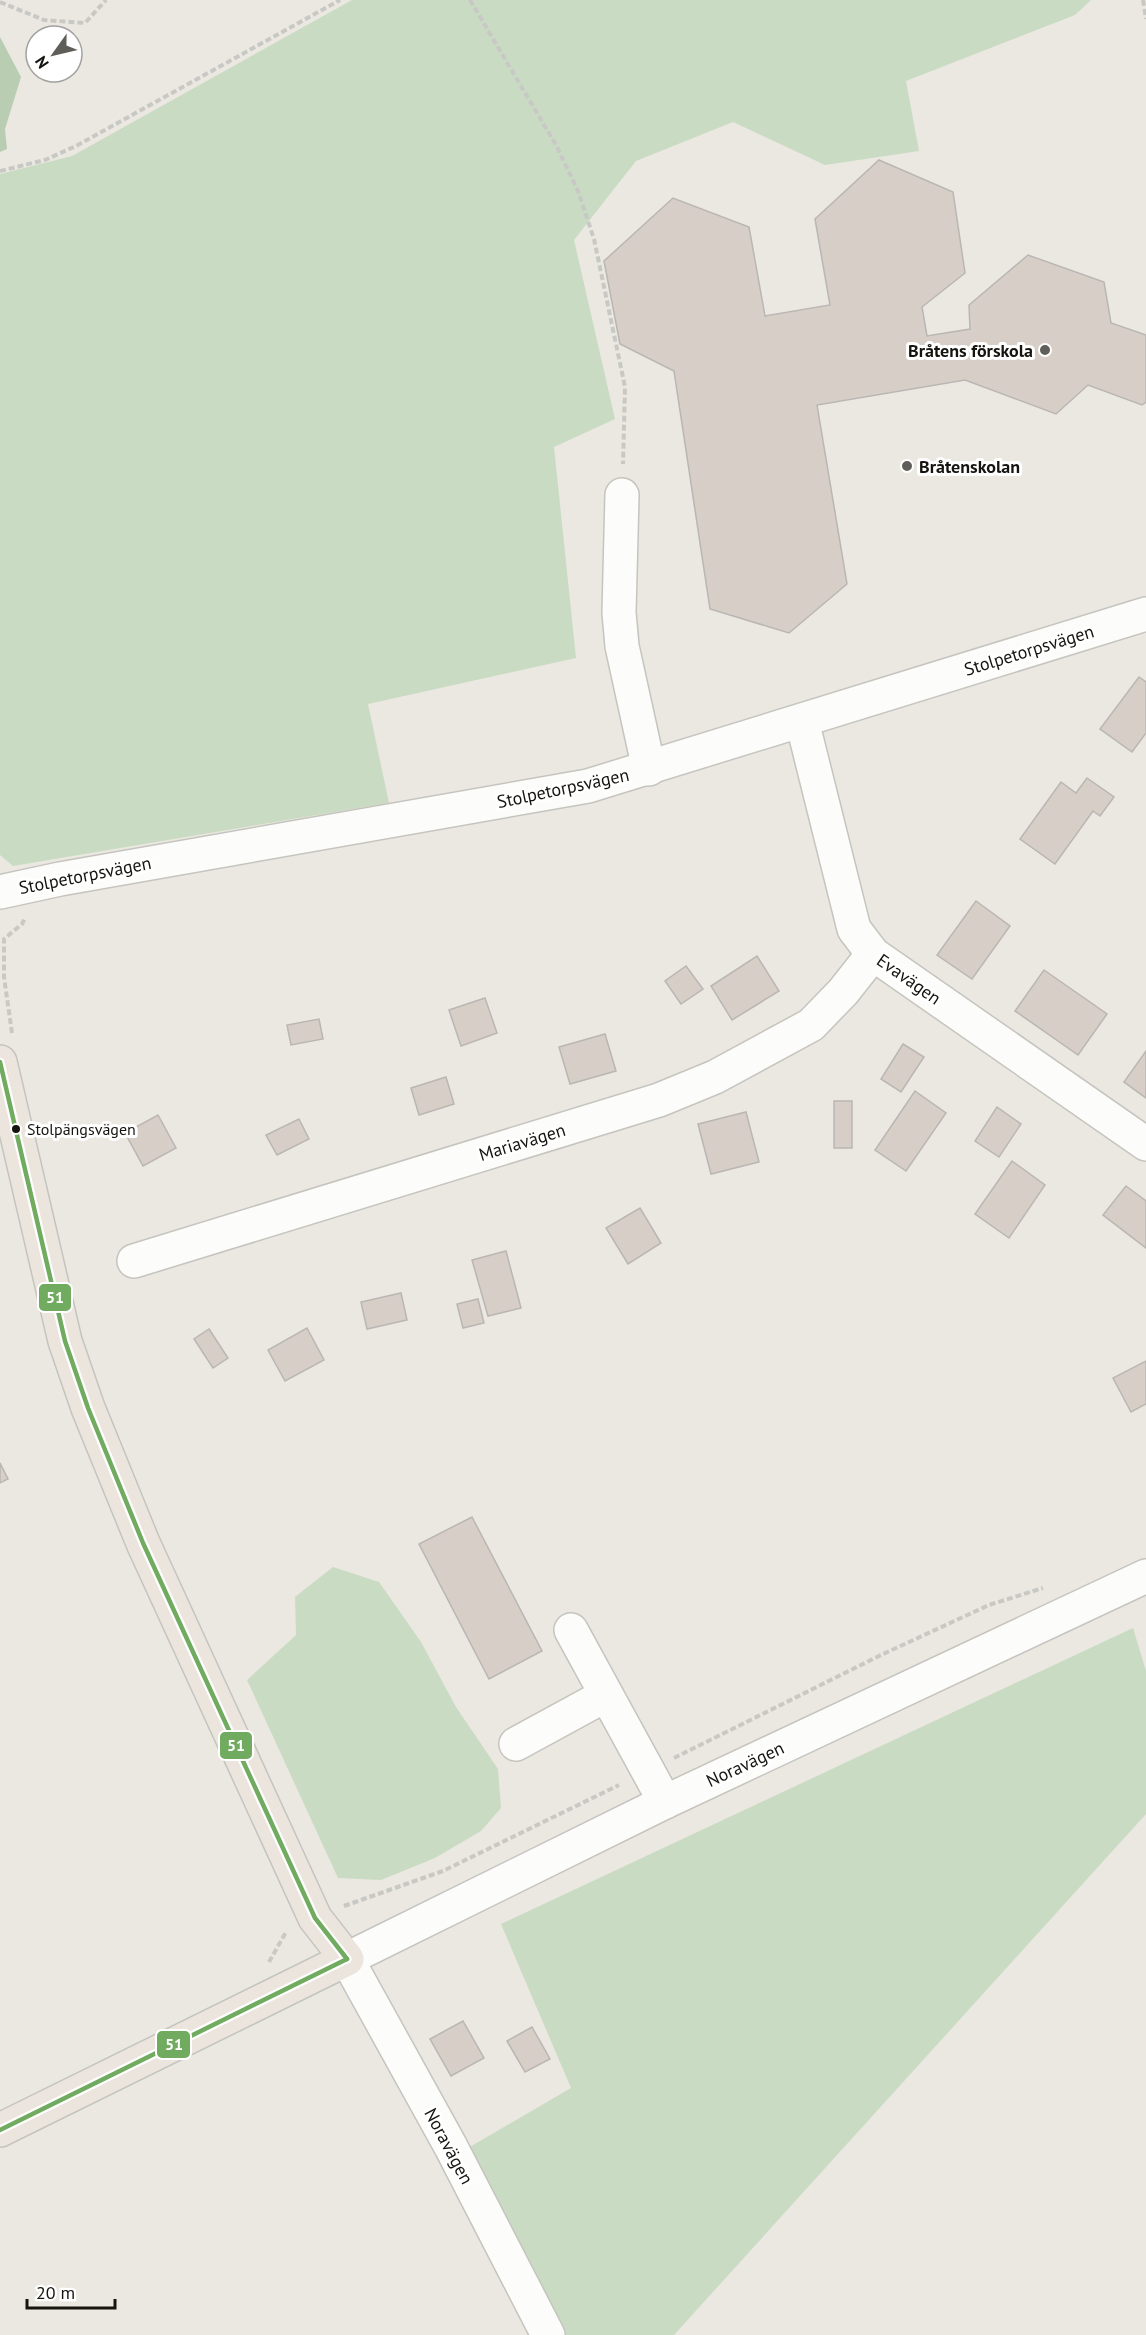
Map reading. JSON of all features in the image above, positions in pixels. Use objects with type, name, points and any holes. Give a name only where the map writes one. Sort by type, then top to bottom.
[{"type":"main road","points":[[6,1048],[65,1341],[88,1408],[143,1543],[315,1918],[347,1959]]},
{"type":"main road","name":"Noravägen","points":[[0,2130],[347,1959]]},
{"type":"street","points":[[622,495],[619,613],[621,635],[649,769]]},
{"type":"street","name":"Stolpetorpsvägen","points":[[0,892],[41,882],[588,786],[1146,614]]},
{"type":"street","name":"Evavägen","points":[[802,721],[854,929],[873,954],[1146,1144]]},
{"type":"street","name":"Mariavägen","points":[[134,1261],[659,1100],[715,1077],[811,1025],[843,992],[873,954]]},
{"type":"street","name":"Noravägen","points":[[548,2335],[451,2147],[347,1959],[664,1802],[1146,1576]]},
{"type":"street","points":[[571,1630],[664,1802]]},
{"type":"street","points":[[516,1744],[606,1695]]},
{"type":"path","points":[[0,2],[44,20],[85,22],[106,0]]},
{"type":"path","points":[[0,171],[45,160],[76,146],[340,0]]},
{"type":"path","points":[[470,0],[556,145],[578,190],[594,239],[625,387],[622,495]]},
{"type":"path","points":[[1143,0],[1146,19]]},
{"type":"path","points":[[6,1048],[2,939],[22,924],[41,882]]},
{"type":"path","points":[[315,1918],[443,1871],[978,1610],[1019,1593],[1046,1588]]},
{"type":"green space","points":[[352,0],[1091,0],[1075,15],[906,81],[919,151],[825,165],[733,122],[636,161],[574,240],[615,419],[554,447],[576,658],[368,704],[389,803],[13,866],[0,855],[0,174],[72,156]]},
{"type":"green space","points":[[0,37],[21,77],[5,129],[7,149],[0,152]]},
{"type":"green space","points":[[333,1567],[379,1582],[421,1642],[456,1707],[498,1769],[501,1808],[481,1831],[435,1858],[381,1880],[338,1878],[247,1680],[296,1635],[295,1597]]},
{"type":"green space","points":[[1133,1628],[1146,1671],[1146,1814],[674,2335],[558,2335],[461,2152],[571,2088],[501,1924]]},
{"type":"building","points":[[879,160],[953,192],[965,273],[922,307],[927,336],[970,329],[969,305],[1028,255],[1104,282],[1111,323],[1146,335],[1146,402],[1142,405],[1088,385],[1056,414],[965,380],[817,405],[847,584],[789,633],[710,609],[674,371],[620,344],[604,261],[673,198],[749,227],[765,316],[830,305],[815,219]]},
{"type":"building","points":[[1139,677],[1146,682],[1146,733],[1132,752],[1100,729]]},
{"type":"building","points":[[1087,778],[1114,797],[1100,816],[1093,811],[1055,864],[1020,839],[1061,782],[1076,793]]},
{"type":"building","points":[[976,901],[1010,926],[972,979],[937,955]]},
{"type":"building","points":[[757,956],[779,991],[732,1020],[711,986]]},
{"type":"building","points":[[686,966],[703,989],[681,1004],[665,981]]},
{"type":"building","points":[[1044,970],[1107,1014],[1078,1055],[1015,1011]]},
{"type":"building","points":[[485,998],[497,1033],[461,1046],[449,1010]]},
{"type":"building","points":[[319,1019],[323,1039],[291,1045],[287,1025]]},
{"type":"building","points":[[605,1034],[616,1071],[570,1084],[559,1047]]},
{"type":"building","points":[[903,1044],[924,1057],[901,1092],[881,1079]]},
{"type":"building","points":[[1146,1051],[1146,1098],[1124,1082]]},
{"type":"building","points":[[446,1077],[454,1104],[419,1115],[411,1088]]},
{"type":"building","points":[[915,1091],[946,1113],[906,1171],[875,1150]]},
{"type":"building","points":[[834,1101],[852,1101],[852,1148],[834,1148]]},
{"type":"building","points":[[997,1107],[1021,1124],[999,1157],[975,1141]]},
{"type":"building","points":[[746,1112],[759,1162],[711,1174],[698,1124]]},
{"type":"building","points":[[158,1115],[176,1148],[143,1166],[125,1133]]},
{"type":"building","points":[[299,1119],[309,1139],[277,1155],[266,1135]]},
{"type":"building","points":[[1012,1161],[1045,1185],[1009,1238],[975,1214]]},
{"type":"building","points":[[1126,1186],[1146,1201],[1146,1248],[1103,1215]]},
{"type":"building","points":[[640,1208],[661,1243],[628,1264],[606,1228]]},
{"type":"building","points":[[506,1251],[521,1308],[488,1316],[472,1260]]},
{"type":"building","points":[[401,1293],[407,1320],[367,1329],[361,1302]]},
{"type":"building","points":[[478,1299],[484,1323],[463,1328],[457,1304]]},
{"type":"building","points":[[307,1328],[324,1360],[285,1381],[268,1350]]},
{"type":"building","points":[[209,1329],[228,1358],[213,1368],[194,1339]]},
{"type":"building","points":[[1146,1361],[1146,1404],[1131,1412],[1113,1378]]},
{"type":"building","points":[[0,1463],[8,1479],[0,1483]]},
{"type":"building","points":[[472,1517],[542,1651],[489,1679],[419,1544]]},
{"type":"building","points":[[463,2021],[484,2058],[451,2076],[430,2039]]},
{"type":"building","points":[[532,2027],[550,2059],[525,2072],[507,2041]]},
{"type":"transit line","name":"51","points":[[0,1062],[65,1341],[88,1408],[143,1543],[315,1918],[347,1959]]},
{"type":"transit line","name":"51","points":[[0,2130],[347,1959]]},
{"type":"place","name":"Bråtens förskola","points":[[1045,350]]},
{"type":"place","name":"Bråtenskolan","points":[[907,466]]},
{"type":"place","name":"Stolpängsvägen","points":[[16,1129]]}]
